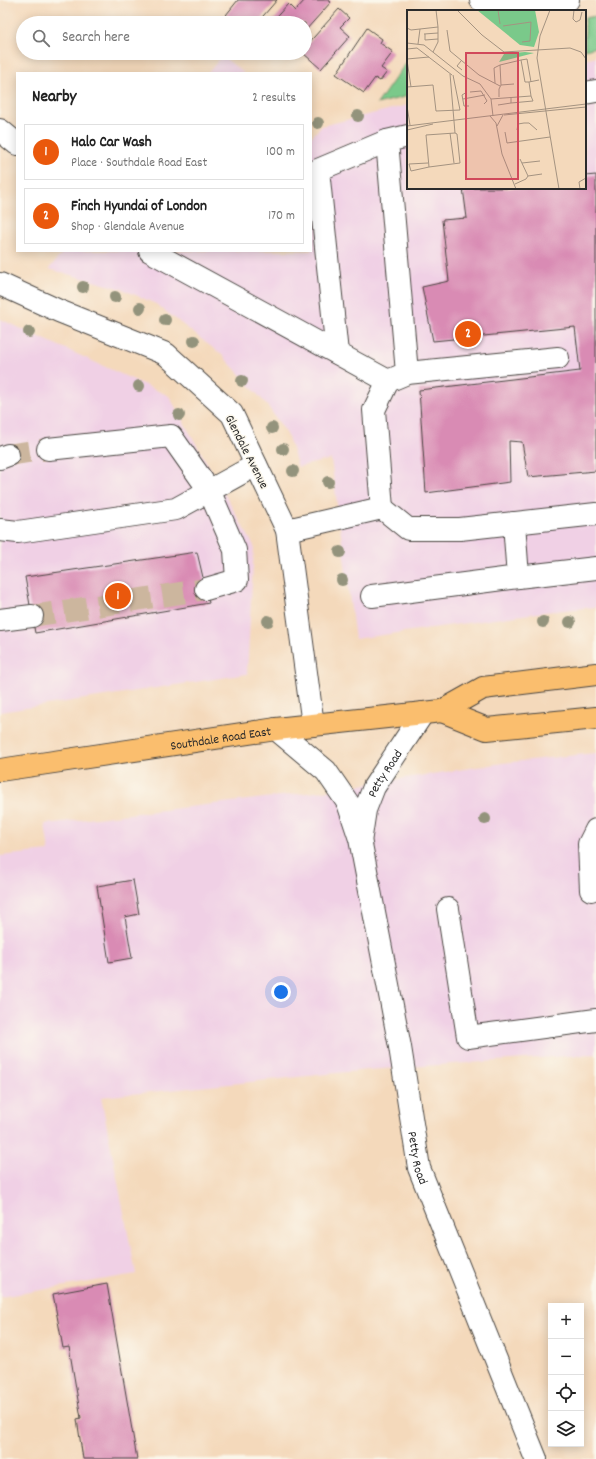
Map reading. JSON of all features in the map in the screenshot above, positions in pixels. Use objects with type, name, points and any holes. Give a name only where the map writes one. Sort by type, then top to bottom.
[{"type":"main road","name":"Southdale Road East","points":[[0,770],[276,729],[432,712],[483,688],[596,674]]},
{"type":"main road","name":"Southdale Road East","points":[[432,712],[487,729],[596,718]]},
{"type":"street","points":[[481,0],[512,6],[568,0]]},
{"type":"street","points":[[586,94],[596,91]]},
{"type":"street","points":[[0,130],[16,143]]},
{"type":"street","points":[[337,354],[318,170],[387,141],[407,136]]},
{"type":"street","points":[[387,141],[398,377],[374,410],[382,508],[408,529],[460,529],[596,514]]},
{"type":"street","points":[[152,252],[337,354],[398,377],[558,358]]},
{"type":"street","name":"Glendale Avenue","points":[[0,284],[59,311],[166,354],[232,414],[287,530],[313,725]]},
{"type":"street","points":[[48,448],[171,436],[210,490],[235,550],[237,580],[206,589]]},
{"type":"street","points":[[0,530],[18,532],[176,509],[256,465]]},
{"type":"street","points":[[287,530],[382,508]]},
{"type":"street","points":[[514,523],[518,578]]},
{"type":"street","points":[[372,596],[596,568]]},
{"type":"street","points":[[0,620],[32,616]]},
{"type":"street","name":"Petty Road","points":[[360,839],[365,810],[374,787],[432,712]]},
{"type":"street","name":"Petty Road","points":[[276,729],[326,771],[348,803],[360,839],[400,1047],[419,1168],[536,1459]]},
{"type":"street","points":[[590,890],[589,844],[596,830]]},
{"type":"street","points":[[448,909],[468,1037],[596,1020]]},
{"type":"shaded area","points":[[596,57],[596,607],[544,612],[355,639],[331,459],[298,467],[287,434],[267,405],[222,355],[156,304],[122,289],[49,269],[63,252],[312,252],[312,136],[322,126],[407,105],[407,189],[586,189],[586,60]]},
{"type":"shaded area","points":[[219,60],[227,60],[243,72],[209,72]]},
{"type":"shaded area","points":[[0,319],[169,396],[254,546],[247,674],[0,712]]},
{"type":"shaded area","points":[[596,753],[596,1054],[367,1070],[101,1097],[136,1274],[0,1297],[0,856],[49,851],[45,824],[316,792],[503,763]]},
{"type":"green space","points":[[596,16],[596,47],[586,50],[586,18]]},
{"type":"green space","points":[[407,61],[407,96],[377,104]]},
{"type":"building","points":[[238,0],[277,0],[263,16],[226,15]]},
{"type":"building","points":[[305,0],[328,0],[331,2],[312,23],[312,16],[277,16],[288,4],[295,11]]},
{"type":"building","points":[[339,9],[349,18],[340,27],[350,36],[321,69],[311,60],[312,39]]},
{"type":"building","points":[[367,28],[382,39],[380,43],[393,52],[381,68],[387,72],[380,81],[375,78],[364,93],[336,74]]},
{"type":"building","points":[[596,175],[596,471],[528,477],[522,442],[509,441],[510,482],[426,493],[419,390],[580,371],[575,327],[433,341],[422,287],[449,281],[442,220],[467,218],[463,189],[586,189],[586,176]]},
{"type":"building","points":[[197,552],[209,603],[35,633],[25,577]]},
{"type":"building","points":[[133,880],[139,914],[125,917],[132,958],[109,962],[97,886]]},
{"type":"building","points":[[107,1284],[137,1459],[83,1459],[77,1419],[81,1418],[69,1347],[63,1348],[53,1294]]},
{"type":"tunnel","points":[[8,455],[48,449]]},
{"type":"tunnel","points":[[32,616],[206,589]]},
{"type":"place","name":"Finch Hyundai of London","points":[[468,334]]},
{"type":"place","name":"Halo Car Wash","points":[[118,596]]}]
